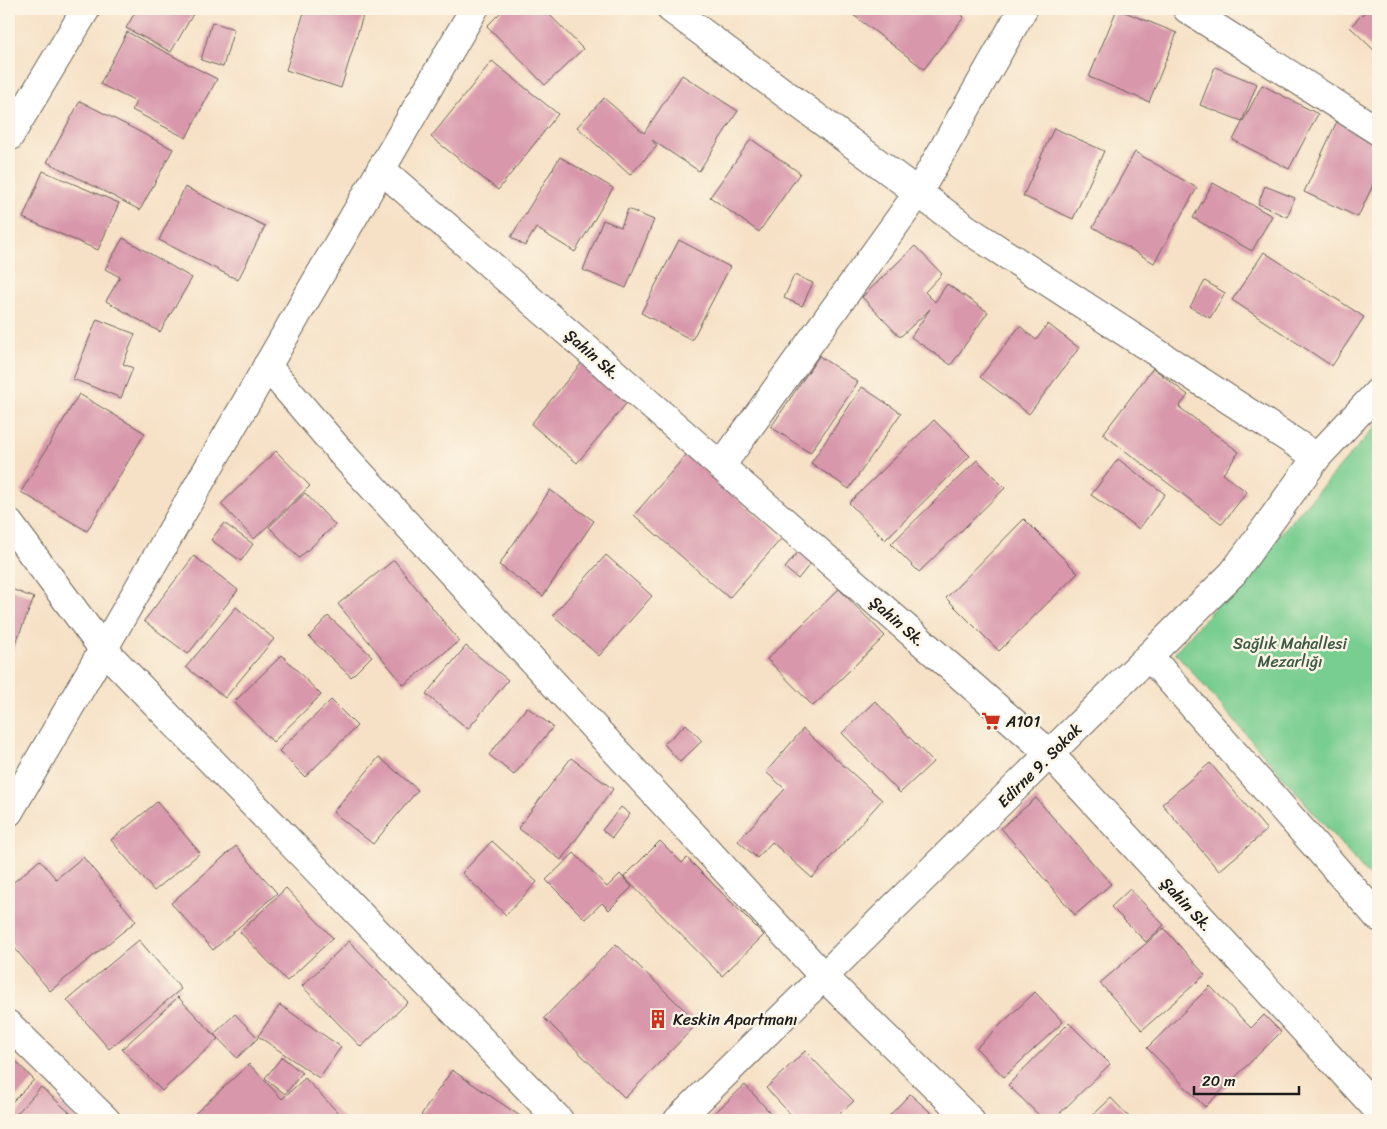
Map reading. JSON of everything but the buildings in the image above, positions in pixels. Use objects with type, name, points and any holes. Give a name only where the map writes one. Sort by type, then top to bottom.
[{"type":"street","points":[[9,137],[86,9]]},
{"type":"street","points":[[9,812],[474,9]]},
{"type":"street","points":[[671,9],[967,229],[1317,457]]},
{"type":"street","points":[[721,466],[918,192],[1023,9]]},
{"type":"street","points":[[1187,9],[1378,131]]},
{"type":"street","name":"Şahin Sk.","points":[[381,169],[1050,754],[1369,1112]]},
{"type":"street","points":[[267,366],[344,456],[824,977],[970,1120]]},
{"type":"street","name":"Edirne 9. Sokak","points":[[678,1120],[1233,573],[1317,457],[1378,392]]},
{"type":"street","points":[[9,523],[103,649],[559,1120]]},
{"type":"street","points":[[1149,656],[1378,917]]},
{"type":"street","points":[[9,1025],[106,1120]]},
{"type":"green space","name":"Sağlık Mahallesi Mezarlığı","points":[[1378,424],[1378,887],[1175,652]]},
{"type":"place","name":"A101","points":[[991,721]]},
{"type":"place","name":"Keskin Apartmanı","points":[[658,1019]]}]
